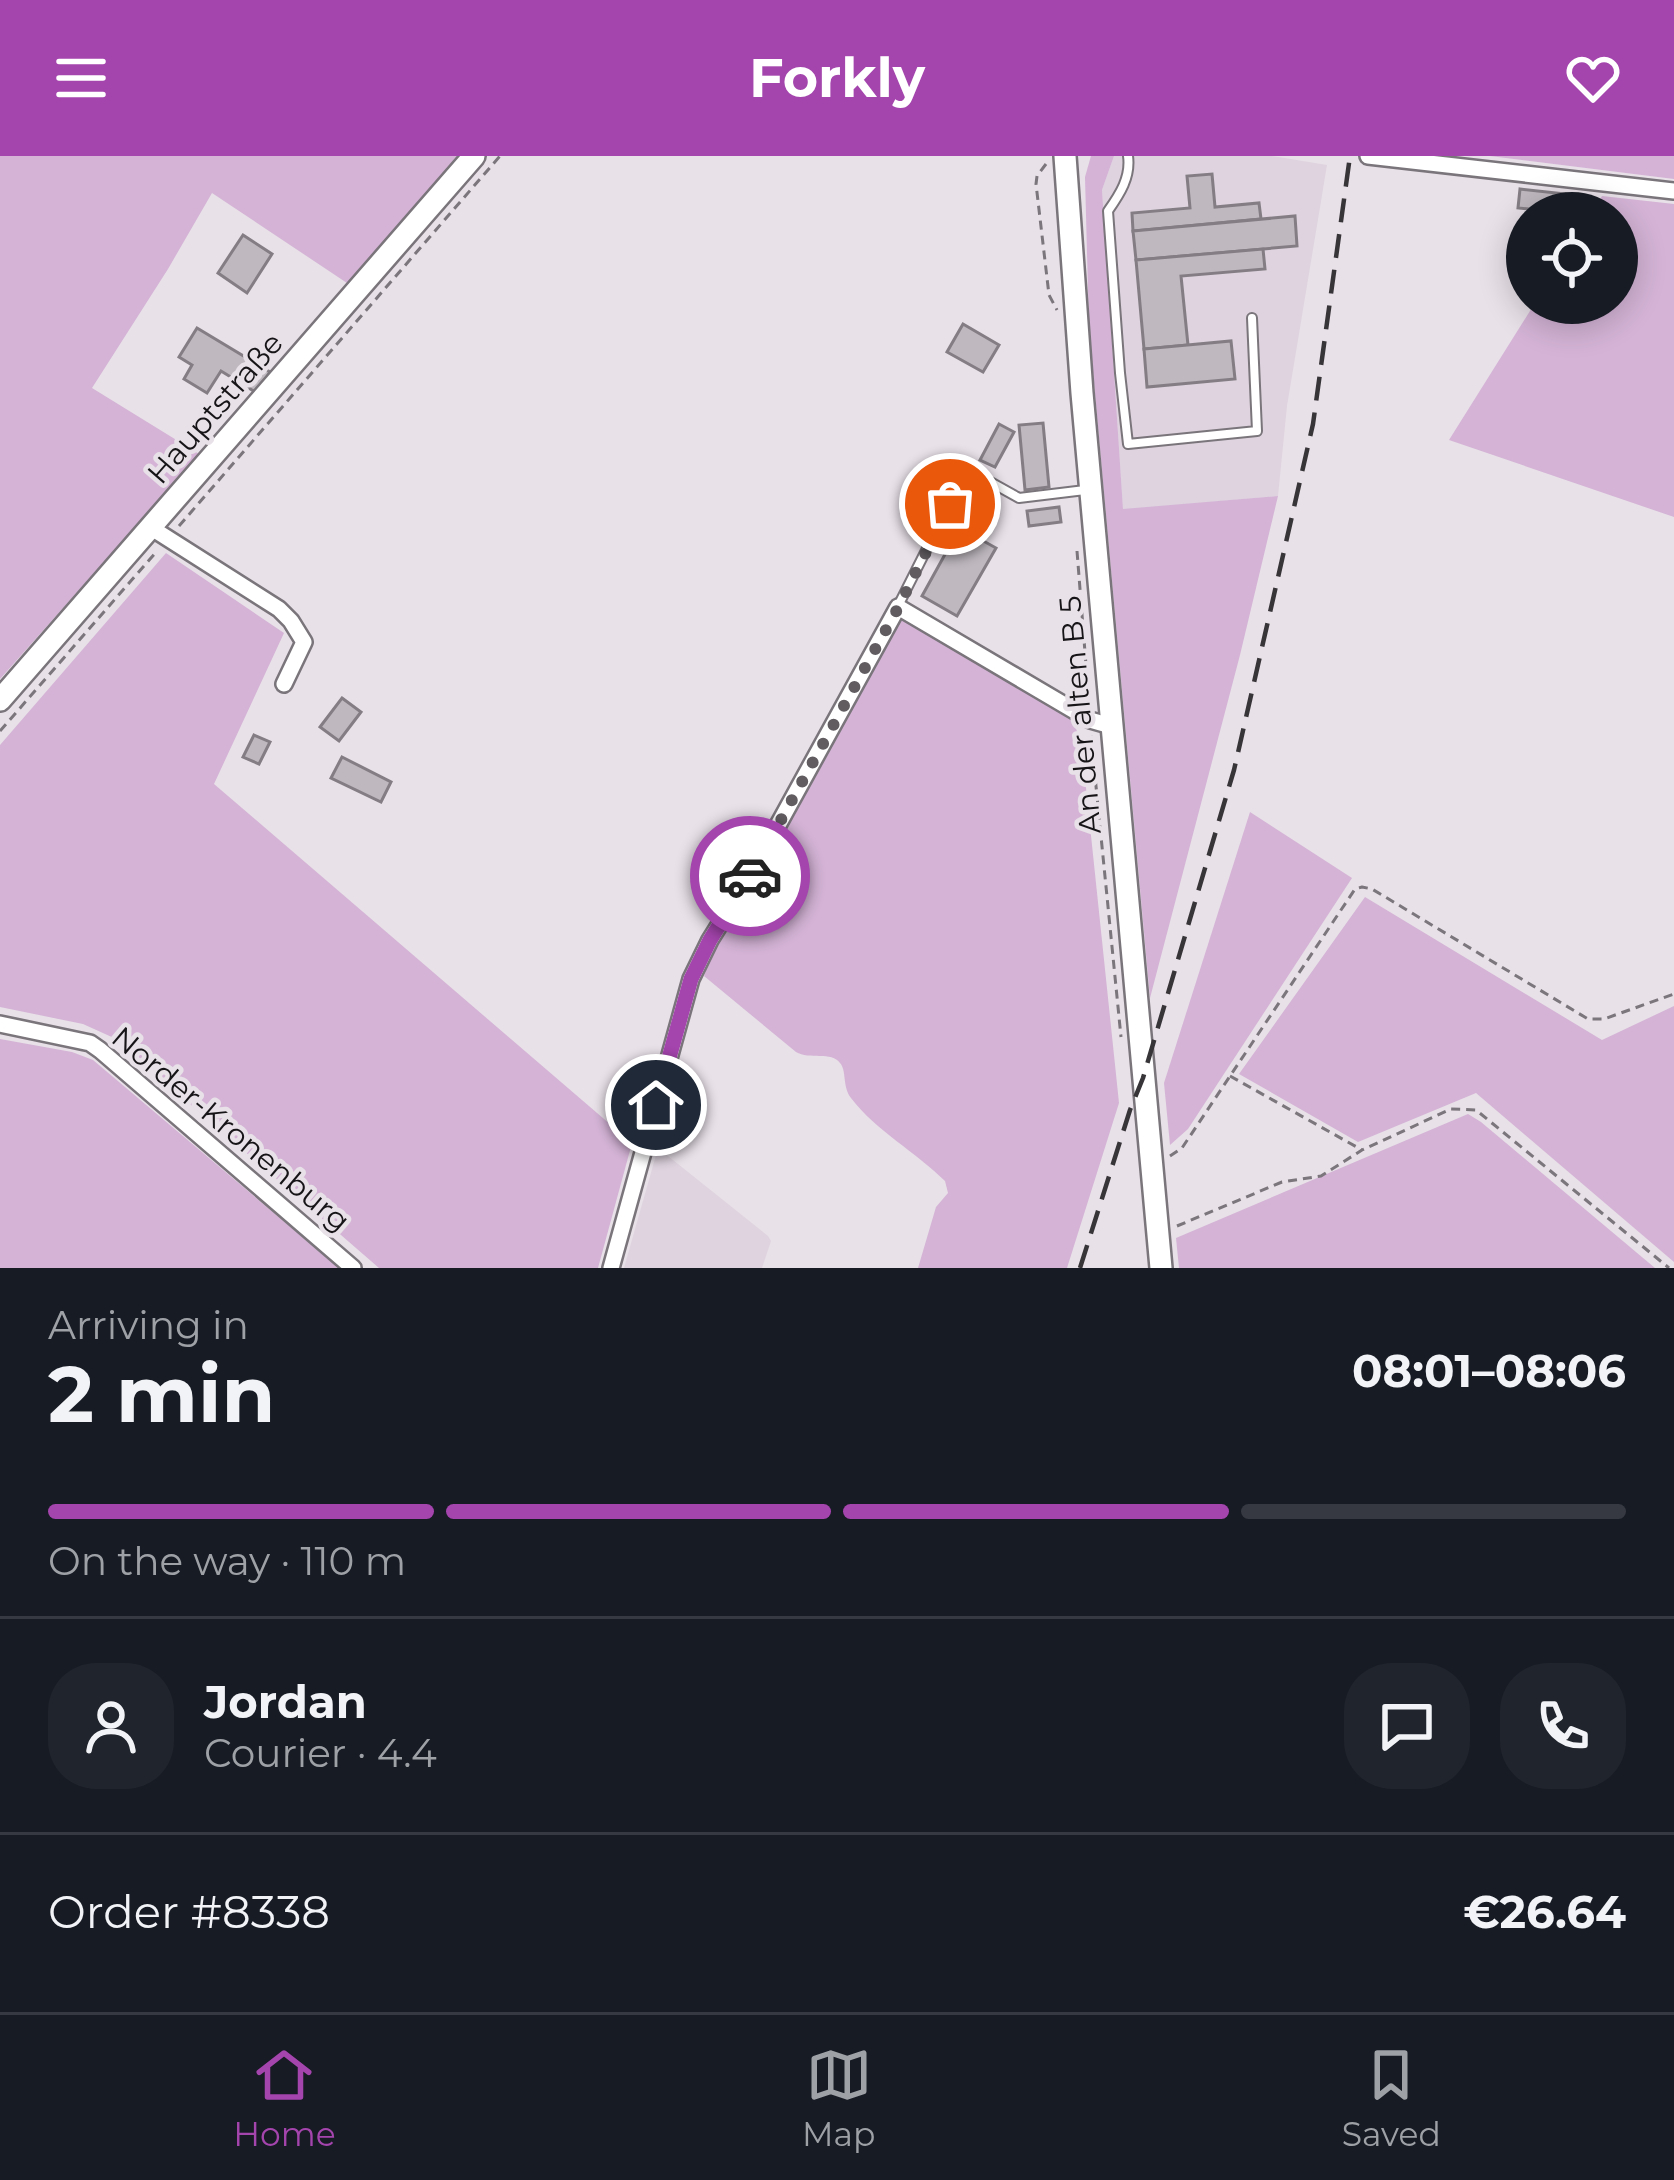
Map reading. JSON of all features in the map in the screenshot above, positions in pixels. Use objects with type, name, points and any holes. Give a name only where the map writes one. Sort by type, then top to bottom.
[{"type":"main road","name":"Hauptstraße","points":[[0,700],[159,533],[474,156]]},
{"type":"main road","name":"An der alten B 5","points":[[1065,156],[1090,489],[1161,1268]]},
{"type":"street","points":[[1368,156],[1674,190]]},
{"type":"street","points":[[159,533],[280,609],[291,621],[304,642],[284,684]]},
{"type":"street","points":[[611,1268],[691,979],[898,608],[1090,720],[1111,726]]},
{"type":"street","name":"Norder-Kronenburg","points":[[0,1024],[90,1043],[353,1268]]},
{"type":"lane","points":[[1128,156],[1130,170],[1108,211],[1128,444],[1257,430],[1252,318]]},
{"type":"lane","points":[[898,608],[967,469],[1019,498],[1090,489]]},
{"type":"path","points":[[0,730],[159,533],[500,156]]},
{"type":"path","points":[[1151,1162],[1182,1148],[1355,889],[1372,890],[1588,1019],[1604,1019],[1674,994]]},
{"type":"path","points":[[1229,1075],[1362,1150]]},
{"type":"path","points":[[1158,1234],[1282,1182],[1321,1176],[1362,1150],[1451,1109],[1476,1110],[1669,1268]]},
{"type":"shaded area","points":[[0,156],[461,156],[350,285],[212,193],[92,388],[204,457],[143,518],[0,679]]},
{"type":"shaded area","points":[[1091,156],[1114,156],[1102,190],[1123,509],[1278,496],[1150,998],[1089,328],[1085,177]]},
{"type":"shaded area","points":[[1114,156],[1272,156],[1327,165],[1287,406],[1278,496],[1123,510],[1102,190]]},
{"type":"shaded area","points":[[1490,156],[1674,156],[1674,179]]},
{"type":"shaded area","points":[[1638,200],[1674,204],[1674,517],[1449,440],[1522,324],[1638,324]]},
{"type":"shaded area","points":[[166,553],[284,633],[214,784],[632,1143],[598,1268],[379,1268],[114,1038],[83,1024],[0,1007],[0,745]]},
{"type":"shaded area","points":[[901,619],[1061,711],[1072,720],[1081,740],[1119,1103],[1067,1268],[918,1268],[936,1207],[948,1193],[945,1181],[861,1110],[848,1093],[836,1059],[796,1052],[704,976]]},
{"type":"shaded area","points":[[1250,812],[1352,878],[1188,1129],[1170,1145],[1164,1083]]},
{"type":"shaded area","points":[[1365,897],[1602,1040],[1674,1006],[1674,1262],[1476,1093],[1358,1142],[1239,1074]]},
{"type":"shaded area","points":[[0,1039],[93,1060],[339,1268],[0,1268]]},
{"type":"shaded area","points":[[1468,1114],[1655,1268],[1179,1268],[1176,1238]]},
{"type":"shaded area","points":[[658,1148],[768,1236],[771,1241],[762,1268],[624,1268]]},
{"type":"building","points":[[1212,174],[1215,207],[1259,203],[1261,219],[1133,231],[1132,213],[1190,208],[1187,176]]},
{"type":"building","points":[[1295,216],[1297,246],[1136,260],[1133,231]]},
{"type":"building","points":[[243,235],[272,254],[247,293],[218,273]]},
{"type":"building","points":[[1263,249],[1265,269],[1181,276],[1188,345],[1144,349],[1136,260]]},
{"type":"building","points":[[963,324],[999,345],[983,372],[947,352]]},
{"type":"building","points":[[197,328],[270,372],[257,393],[221,371],[207,393],[184,379],[192,365],[179,357]]},
{"type":"building","points":[[1231,341],[1235,379],[1147,387],[1144,349]]},
{"type":"building","points":[[1043,423],[1049,487],[1025,490],[1019,425]]},
{"type":"building","points":[[999,424],[1014,432],[995,467],[980,460]]},
{"type":"building","points":[[974,502],[992,512],[978,538],[996,548],[957,616],[922,596]]},
{"type":"building","points":[[1059,507],[1061,522],[1029,526],[1027,511]]},
{"type":"building","points":[[342,698],[361,712],[339,741],[320,727]]},
{"type":"building","points":[[254,735],[270,742],[259,764],[243,757]]},
{"type":"building","points":[[342,757],[391,782],[381,802],[331,778]]},
{"type":"railway","points":[[1080,1268],[1143,1078],[1234,770],[1313,424],[1350,156]]},
{"type":"way so far","points":[[750,876],[950,504]]},
{"type":"route","points":[[656,1105],[691,979],[750,876]]}]
